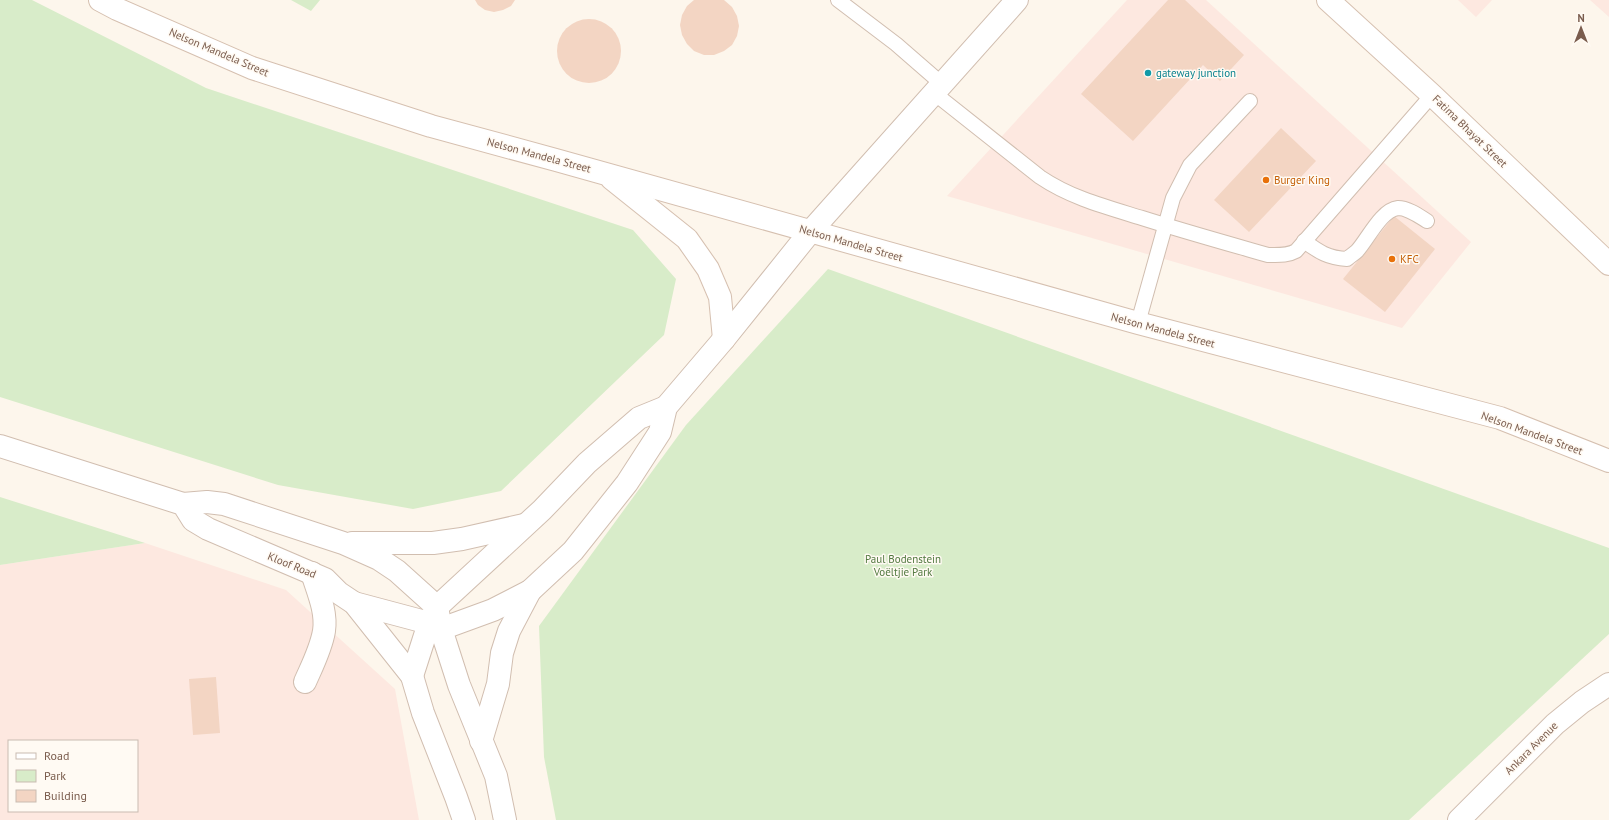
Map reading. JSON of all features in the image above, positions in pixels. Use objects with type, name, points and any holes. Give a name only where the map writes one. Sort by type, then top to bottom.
[{"type":"street","name":"Nelson Mandela Street","points":[[100,0],[252,68],[431,126],[1138,323],[1500,418],[1609,461]]},
{"type":"street","points":[[354,603],[436,620],[493,610],[530,591],[573,551],[627,483],[660,432],[666,407],[724,339],[810,232],[1017,0]]},
{"type":"street","name":"Fatima Bhayat Street","points":[[1328,0],[1432,95],[1609,264]]},
{"type":"street","points":[[604,174],[686,239],[708,268],[720,297],[724,339]]},
{"type":"street","points":[[412,676],[436,620],[526,524],[587,464],[639,418],[666,407]]},
{"type":"street","points":[[0,446],[182,504],[207,502],[224,504],[343,543],[379,559],[397,571],[436,620],[459,685],[496,776],[505,820]]},
{"type":"street","name":"Kloof Road","points":[[182,504],[192,520],[208,529],[325,578],[339,593],[354,603],[412,676],[423,713],[464,820]]},
{"type":"street","points":[[343,543],[433,543],[475,537],[526,524]]},
{"type":"street","points":[[305,682],[324,631],[322,603],[312,573]]},
{"type":"street","points":[[481,741],[498,684],[504,648],[510,631],[530,591]]},
{"type":"street","name":"Ankara Avenue","points":[[1464,818],[1555,724],[1582,702],[1609,684]]},
{"type":"lane","points":[[838,0],[896,44],[938,89],[1040,177],[1056,188],[1082,200],[1268,255],[1289,255],[1296,251],[1432,95]]},
{"type":"lane","points":[[1138,323],[1173,198],[1190,165],[1250,101]]},
{"type":"lane","points":[[1304,241],[1320,252],[1334,258],[1347,259],[1357,250],[1389,212],[1398,208],[1408,211],[1427,221]]},
{"type":"shaded area","points":[[1127,0],[1206,0],[1471,242],[1402,328],[947,196]]},
{"type":"shaded area","points":[[1458,0],[1492,0],[1476,17]]},
{"type":"shaded area","points":[[1590,0],[1609,0],[1609,17]]},
{"type":"shaded area","points":[[145,543],[286,590],[395,689],[419,820],[0,820],[0,565]]},
{"type":"green space","points":[[0,0],[32,0],[206,88],[633,230],[676,279],[664,335],[501,491],[413,509],[278,485],[0,397]]},
{"type":"green space","points":[[291,0],[320,0],[311,11]]},
{"type":"green space","name":"Paul Bodenstein Voëltjie Park","points":[[828,269],[1609,548],[1609,634],[1409,820],[556,820],[544,757],[539,626],[686,425]]},
{"type":"green space","points":[[0,497],[145,543],[0,565]]},
{"type":"building","points":[[475,0],[515,0],[511,6],[494,12],[485,10],[478,5]]},
{"type":"building","points":[[694,0],[724,0],[732,7],[737,16],[739,26],[737,36],[732,45],[724,51],[714,55],[704,55],[694,51],[687,44],[682,35],[680,25],[682,15],[687,6]]},
{"type":"building","name":"gateway junction","points":[[1168,0],[1185,0],[1244,55],[1220,81],[1203,65],[1133,141],[1081,94]]},
{"type":"building","points":[[583,19],[595,19],[612,28],[619,39],[621,51],[619,63],[612,74],[595,83],[583,83],[571,78],[562,69],[557,57],[557,45],[562,33],[571,24]]},
{"type":"building","points":[[1281,128],[1316,161],[1249,232],[1214,200]]},
{"type":"building","points":[[1394,216],[1435,249],[1385,312],[1343,279]]},
{"type":"building","points":[[216,677],[220,733],[193,735],[189,679]]},
{"type":"place","name":"gateway junction","points":[[1148,73]]},
{"type":"place","name":"Burger King","points":[[1266,180]]},
{"type":"place","name":"KFC","points":[[1392,259]]}]
